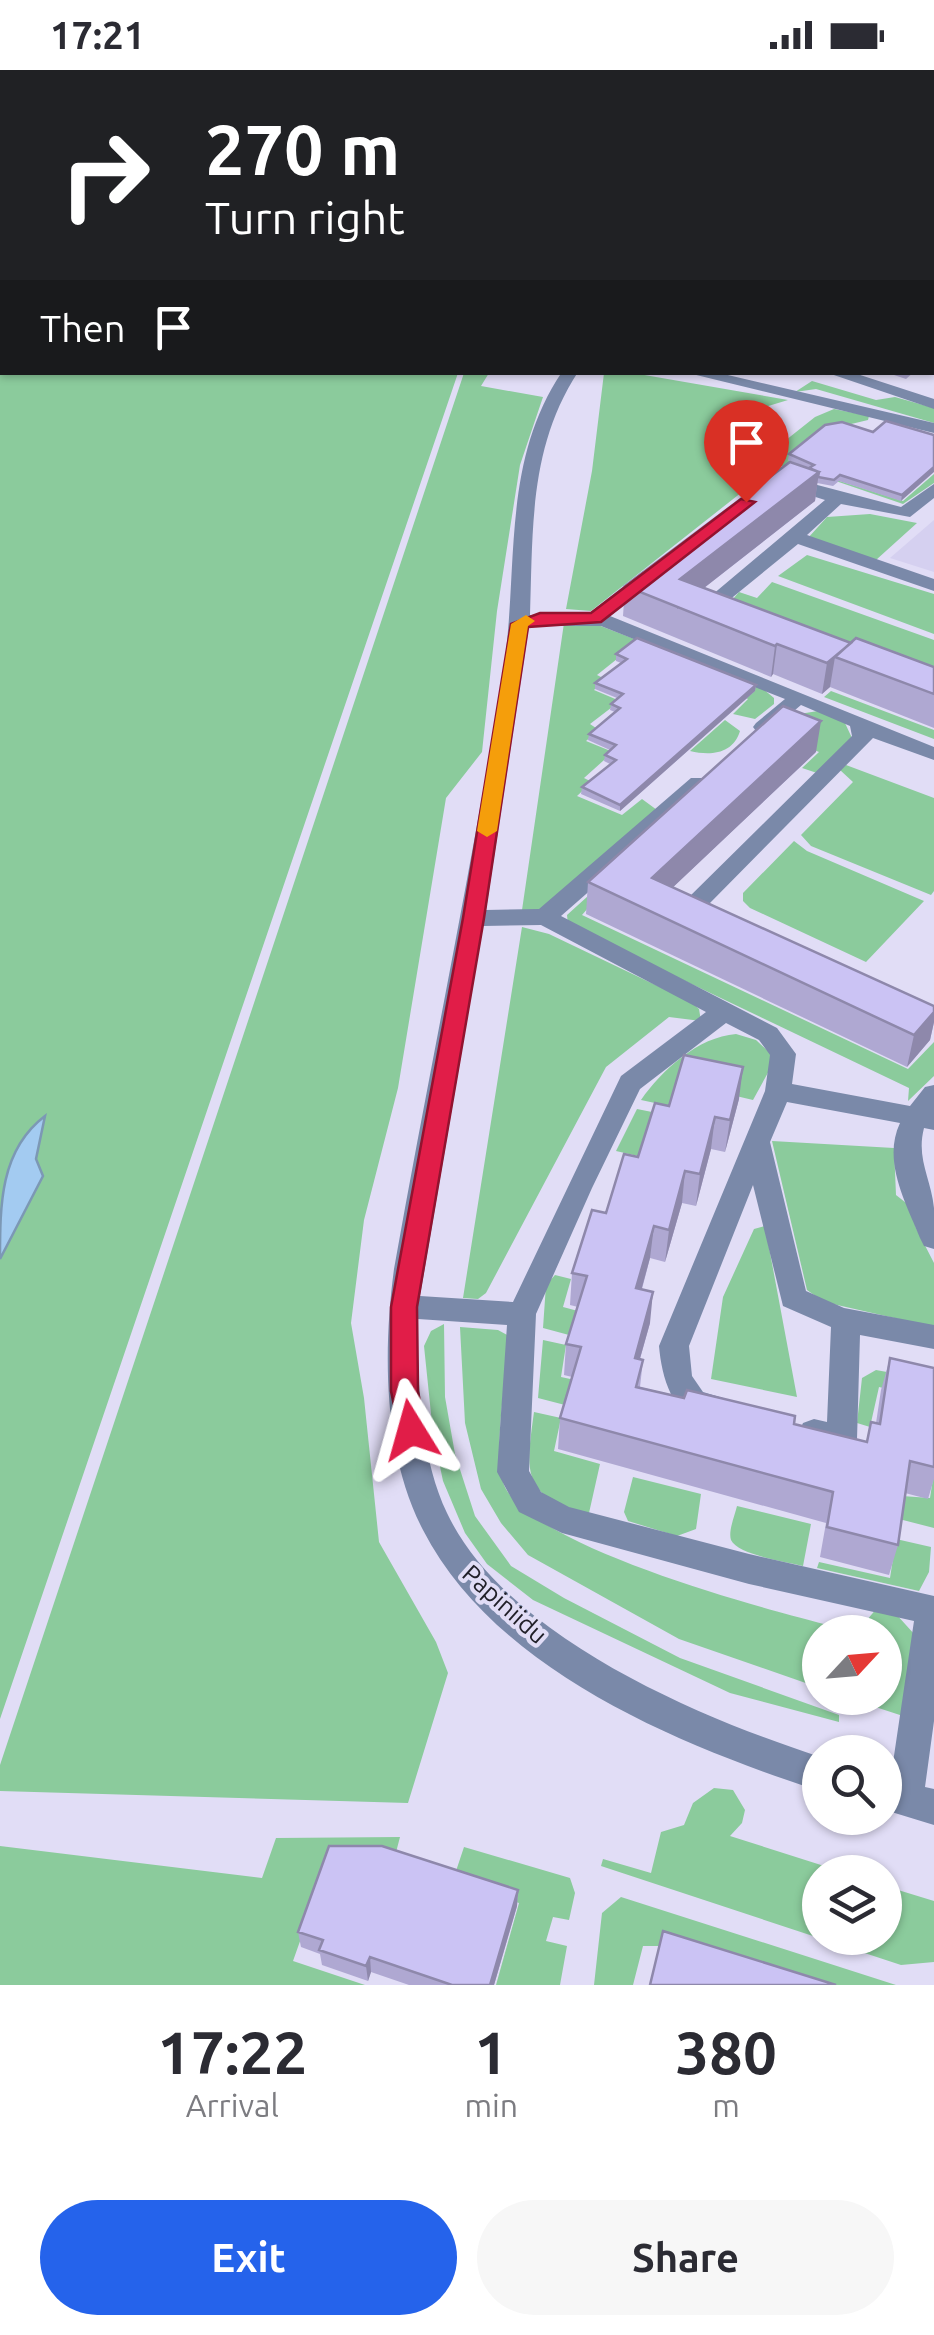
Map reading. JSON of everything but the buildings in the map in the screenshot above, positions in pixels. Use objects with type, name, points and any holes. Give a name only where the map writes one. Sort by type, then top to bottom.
[{"type":"street","name":"Papiniidu","points":[[568,375],[543,419],[525,480],[520,624],[474,918],[404,1307],[405,1391],[418,1469],[435,1522],[458,1562],[520,1624],[620,1691],[802,1769]]},
{"type":"street","points":[[705,375],[934,428]]},
{"type":"street","points":[[842,375],[934,404]]},
{"type":"street","points":[[762,490],[777,479],[904,514],[934,489]]},
{"type":"street","points":[[757,626],[727,614],[718,607],[719,599],[836,498]]},
{"type":"street","points":[[795,537],[934,585]]},
{"type":"street","points":[[595,618],[670,560]]},
{"type":"street","points":[[520,624],[540,618],[595,618],[846,715],[863,727],[934,754]]},
{"type":"street","points":[[746,742],[798,697]]},
{"type":"street","points":[[731,923],[692,906],[863,737],[863,727]]},
{"type":"street","points":[[545,917],[717,767]]},
{"type":"street","points":[[474,918],[545,917],[768,1034],[783,1054],[778,1091],[674,1346],[678,1379],[693,1402],[744,1415]]},
{"type":"street","points":[[724,1011],[630,1084],[578,1188],[522,1314],[513,1472],[530,1502],[562,1519],[749,1568],[933,1607],[909,1799]]},
{"type":"street","points":[[778,1091],[924,1117]]},
{"type":"street","points":[[934,1094],[924,1117],[907,1129],[908,1169],[934,1238]]},
{"type":"street","points":[[757,1142],[793,1298],[815,1311],[846,1320],[934,1336]]},
{"type":"street","points":[[404,1307],[522,1314]]},
{"type":"street","points":[[793,1427],[842,1439],[846,1320]]},
{"type":"shaded area","points":[[934,520],[934,572],[890,558]]},
{"type":"green space","points":[[0,375],[457,375],[0,1719]]},
{"type":"green space","points":[[463,375],[488,375],[481,386],[543,397],[520,465],[497,611],[482,752],[446,798],[398,1088],[364,1220],[351,1323],[364,1398],[379,1542],[436,1642],[448,1673],[408,1803],[0,1791],[0,1765]]},
{"type":"green space","points":[[604,375],[644,375],[788,400],[742,417],[728,433],[724,458],[756,481],[591,611],[566,609],[592,471]]},
{"type":"green space","points":[[812,381],[876,400],[895,397],[934,408],[934,423],[816,389],[795,392]]},
{"type":"green space","points":[[834,409],[869,416],[868,420],[822,431],[788,460],[903,501],[934,474],[934,483],[903,504],[789,465],[768,468],[747,453],[749,442],[786,440],[815,417]]},
{"type":"green space","points":[[870,514],[917,523],[876,560],[808,538],[827,517]]},
{"type":"green space","points":[[807,555],[934,594],[934,634],[778,576]]},
{"type":"green space","points":[[772,582],[934,640],[934,681],[733,599],[739,592],[757,598]]},
{"type":"green space","points":[[564,623],[598,625],[762,688],[774,698],[774,704],[755,719],[733,714],[748,699],[627,651],[597,675],[605,679],[594,690],[620,701],[590,724],[599,730],[586,741],[613,752],[584,778],[592,782],[577,796],[622,815],[642,799],[657,810],[541,910],[522,910]]},
{"type":"green space","points":[[831,691],[934,730],[934,739],[824,697]]},
{"type":"green space","points":[[818,711],[844,721],[852,738],[817,773],[802,768],[819,752],[778,735],[793,715]]},
{"type":"green space","points":[[725,720],[740,731],[732,745],[713,753],[690,751]]},
{"type":"green space","points":[[846,765],[934,798],[931,895],[811,846],[801,835],[853,782],[840,770]]},
{"type":"green space","points":[[794,841],[807,851],[924,901],[866,962],[750,908],[743,901],[743,893]]},
{"type":"green space","points":[[588,896],[595,900],[582,915],[908,1069],[934,1042],[934,1076],[908,1101],[909,1088],[568,925],[567,915]]},
{"type":"green space","points":[[522,927],[549,934],[691,1002],[699,1009],[701,1021],[669,1017],[606,1067],[486,1293],[478,1299],[463,1298]]},
{"type":"green space","points":[[736,1034],[756,1040],[771,1054],[770,1069],[753,1100],[677,1082],[669,1106],[641,1100],[682,1057],[708,1041]]},
{"type":"green space","points":[[637,1109],[667,1115],[649,1132],[638,1156],[616,1151]]},
{"type":"green space","points":[[772,1141],[894,1148],[896,1195],[910,1206],[916,1228],[934,1263],[934,1327],[824,1302],[807,1290]]},
{"type":"green space","points":[[765,1226],[797,1397],[711,1379],[723,1297],[754,1229]]},
{"type":"green space","points":[[555,1275],[571,1279],[563,1307],[578,1311],[569,1335],[543,1328],[546,1285]]},
{"type":"green space","points":[[444,1324],[445,1397],[455,1454],[475,1516],[511,1566],[680,1658],[802,1702],[802,1712],[730,1693],[533,1600],[487,1564],[465,1533],[443,1481],[433,1433],[424,1346],[431,1331]]},
{"type":"green space","points":[[460,1327],[498,1330],[509,1336],[500,1468],[503,1482],[521,1506],[557,1531],[606,1554],[662,1576],[802,1618],[802,1682],[679,1639],[528,1555],[501,1523],[481,1489],[465,1423]]},
{"type":"green space","points":[[543,1340],[566,1345],[561,1377],[575,1380],[565,1405],[538,1398]]},
{"type":"green space","points":[[876,1370],[931,1380],[927,1398],[879,1387],[870,1427],[857,1423],[862,1378]]},
{"type":"green space","points":[[534,1412],[561,1418],[554,1451],[600,1464],[589,1513],[550,1499],[533,1479],[530,1451]]},
{"type":"green space","points":[[934,1472],[934,1528],[899,1519],[902,1496],[930,1498]]},
{"type":"green space","points":[[633,1477],[701,1494],[696,1529],[677,1536],[628,1521],[624,1512]]},
{"type":"green space","points":[[737,1506],[811,1524],[803,1566],[753,1554],[735,1545],[730,1532]]},
{"type":"green space","points":[[896,1539],[931,1547],[929,1572],[919,1591],[817,1568],[819,1562],[890,1578]]},
{"type":"green space","points":[[877,1608],[897,1615],[871,1615]]},
{"type":"green space","points":[[902,1621],[915,1635],[906,1717],[900,1715]]},
{"type":"green space","points":[[813,1715],[839,1715],[839,1722]]},
{"type":"green space","points":[[714,1788],[733,1790],[745,1810],[742,1823],[730,1836],[802,1859],[802,1932],[601,1866],[603,1859],[651,1873],[661,1832],[684,1825],[693,1803]]},
{"type":"green space","points":[[400,1837],[394,1860],[329,1859],[293,1961],[365,1985],[0,1985],[0,1846],[262,1878],[276,1838]]},
{"type":"green space","points":[[464,1847],[570,1878],[575,1893],[569,1920],[553,1917],[546,1941],[567,1946],[560,1985],[496,1985],[519,1903],[453,1880]]},
{"type":"green space","points":[[902,1891],[934,1901],[934,1962],[901,1965],[871,1955],[902,1955]]},
{"type":"green space","points":[[621,1897],[896,1985],[784,1985],[660,1946],[643,1946],[633,1985],[594,1985],[602,1913]]},
{"type":"water","points":[[45,1116],[36,1159],[43,1176],[0,1259],[2,1199],[11,1162],[30,1130]]},
{"type":"slow traffic","points":[[487,831],[520,624],[526,621]]},
{"type":"route","points":[[411,1430],[405,1391],[404,1307],[474,918],[520,624],[540,618],[595,618],[746,502]]}]
